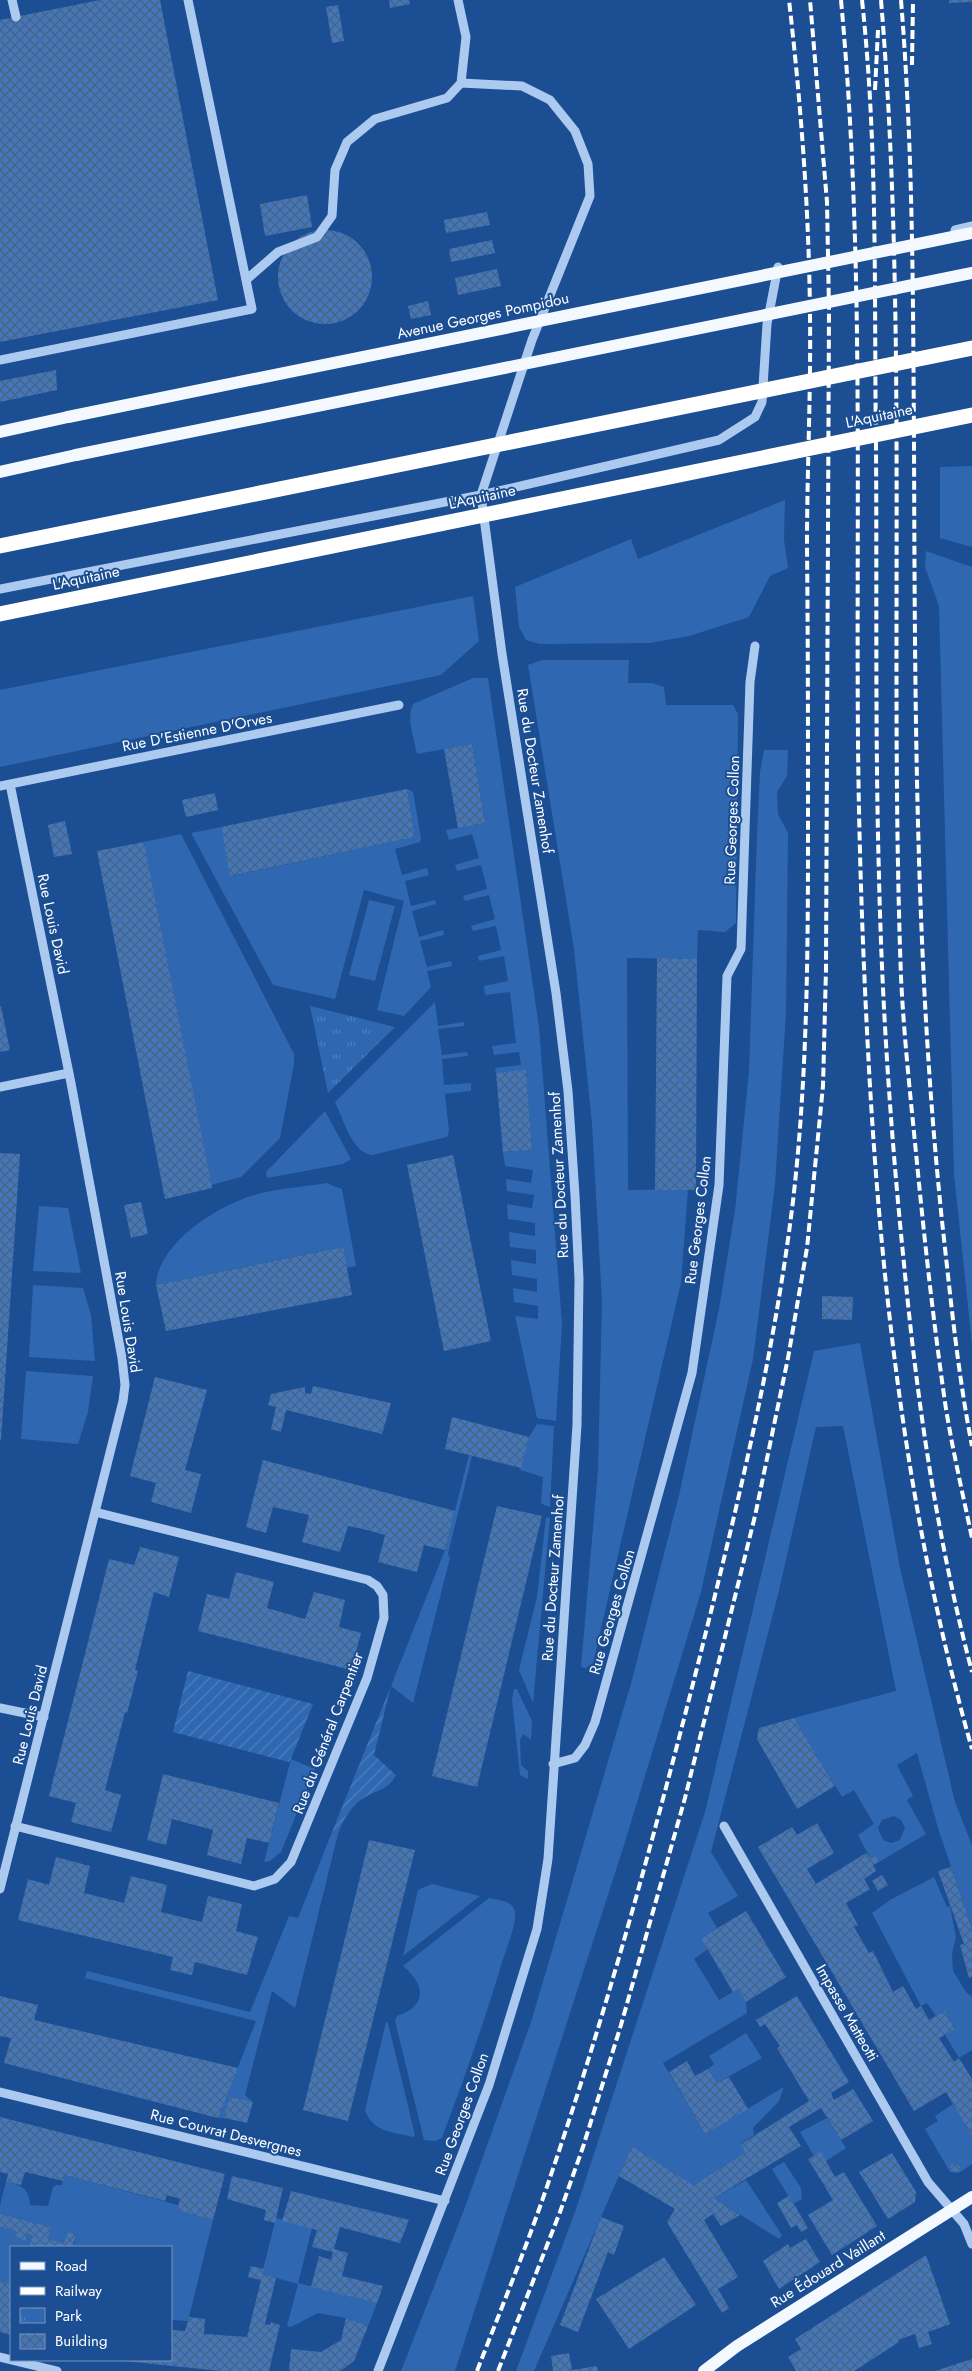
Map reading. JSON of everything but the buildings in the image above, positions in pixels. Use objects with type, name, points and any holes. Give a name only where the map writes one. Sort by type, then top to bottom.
[{"type":"highway","points":[[0,546],[972,348]]},
{"type":"highway","name":"L'Aquitaine","points":[[0,614],[972,415]]},
{"type":"main road","name":"Avenue Georges Pompidou","points":[[0,432],[972,233]]},
{"type":"main road","points":[[0,472],[972,273]]},
{"type":"main road","name":"Rue Édouard Vaillant","points":[[704,2371],[737,2346],[972,2197]]},
{"type":"street","points":[[12,0],[16,17]]},
{"type":"street","points":[[0,360],[252,309],[188,0]]},
{"type":"street","points":[[246,280],[278,252],[317,237],[332,216],[335,170],[347,142],[375,119],[447,98],[461,83],[466,37],[458,0]]},
{"type":"street","points":[[461,83],[522,86],[550,100],[575,131],[588,164],[590,196],[532,340],[481,495]]},
{"type":"street","points":[[943,233],[972,226]]},
{"type":"street","points":[[0,588],[481,495],[719,440],[755,417],[762,402],[767,324],[778,266],[804,261]]},
{"type":"street","name":"Rue du Docteur Zamenhof","points":[[481,495],[502,654],[556,993],[568,1091],[575,1195],[579,1278],[578,1425],[553,1764],[548,1859]]},
{"type":"street","name":"Rue Georges Collon","points":[[553,1764],[575,1758],[585,1744],[595,1722],[692,1373],[719,1185],[727,976],[741,950],[750,682],[756,646]]},
{"type":"street","name":"Rue D'Estienne D'Orves","points":[[0,786],[399,705]]},
{"type":"street","name":"Rue Louis David","points":[[0,1889],[123,1401],[124,1385],[122,1358],[69,1073],[10,784]]},
{"type":"street","points":[[0,1087],[69,1073]]},
{"type":"street","name":"Rue du Général Carpentier","points":[[16,1826],[254,1886],[275,1879],[291,1862],[367,1678],[384,1618],[383,1595],[377,1586],[368,1580],[95,1512]]},
{"type":"street","points":[[0,1708],[44,1717]]},
{"type":"street","name":"Impasse Matteotti","points":[[724,1826],[928,2182],[964,2224],[972,2244]]},
{"type":"street","name":"Rue Georges Collon","points":[[378,2371],[489,2085],[537,1929],[548,1859]]},
{"type":"street","name":"Rue Couvrat Desvergnes","points":[[0,2092],[445,2201]]},
{"type":"street","points":[[16,2361],[57,2371]]},
{"type":"green space","points":[[972,466],[972,547],[940,538],[940,467]]},
{"type":"green space","points":[[785,500],[784,540],[788,568],[770,576],[749,617],[689,636],[650,643],[540,644],[526,640],[519,627],[515,587],[631,539],[638,559]]},
{"type":"green space","points":[[926,551],[972,567],[972,1344],[954,1174],[939,606],[925,567]]},
{"type":"green space","points":[[473,596],[479,641],[441,675],[0,767],[0,690]]},
{"type":"green space","points":[[542,660],[629,660],[628,683],[652,683],[664,687],[666,705],[733,705],[738,714],[736,923],[725,932],[698,930],[697,959],[627,958],[628,1190],[688,1189],[681,1283],[593,1663],[586,1668],[581,1667],[598,1470],[602,1301],[592,1124],[574,949],[528,665]]},
{"type":"green space","points":[[473,678],[488,678],[539,1027],[562,1324],[556,1421],[537,1418],[515,1316],[538,1319],[538,1306],[514,1302],[513,1288],[537,1292],[537,1279],[512,1275],[511,1260],[536,1264],[536,1250],[510,1247],[509,1232],[535,1236],[535,1223],[508,1219],[507,1204],[532,1208],[534,1195],[507,1191],[506,1179],[531,1183],[533,1170],[505,1166],[503,1152],[532,1150],[526,1071],[496,1073],[495,1068],[521,1065],[519,1052],[494,1055],[492,1046],[516,1043],[510,992],[485,995],[484,986],[508,981],[504,956],[479,961],[478,956],[501,950],[496,926],[473,931],[471,926],[495,919],[489,895],[465,901],[463,896],[487,889],[481,865],[457,871],[455,865],[479,858],[472,834],[449,840],[446,830],[485,823],[472,744],[417,754],[410,722],[413,704]]},
{"type":"green space","points":[[764,750],[788,750],[787,776],[777,792],[778,814],[788,833],[786,1011],[775,1185],[753,1359],[701,1592],[624,1845],[455,2371],[401,2371],[464,2210],[531,2022],[632,1680],[680,1491],[719,1309],[735,1210],[749,1071],[757,834],[760,772]]},
{"type":"green space","points":[[407,789],[413,792],[421,838],[420,842],[395,849],[402,875],[427,868],[429,875],[405,881],[411,906],[435,900],[436,904],[412,911],[419,937],[443,930],[444,935],[420,941],[427,967],[451,961],[452,966],[427,971],[431,987],[404,1016],[377,1010],[404,901],[364,890],[335,999],[273,985],[191,833],[221,827],[231,876],[415,837]]},
{"type":"green space","points":[[181,834],[294,1054],[294,1064],[280,1138],[241,1177],[211,1185],[144,842]]},
{"type":"green space","points":[[369,900],[395,906],[375,981],[349,975]]},
{"type":"green space","points":[[435,1002],[438,1026],[464,1022],[464,1026],[438,1029],[442,1055],[467,1052],[468,1056],[442,1059],[444,1085],[471,1083],[471,1091],[445,1094],[449,1131],[447,1137],[372,1155],[365,1153],[349,1134],[335,1102]]},
{"type":"green space","points":[[310,1006],[395,1027],[328,1093]]},
{"type":"green space","points":[[325,1111],[351,1159],[343,1164],[267,1178],[266,1172]]},
{"type":"green space","points":[[326,1183],[342,1189],[356,1266],[347,1268],[342,1247],[156,1285],[159,1269],[167,1254],[179,1240],[194,1227],[226,1206],[275,1190]]},
{"type":"green space","points":[[39,1206],[68,1208],[81,1273],[33,1271]]},
{"type":"green space","points":[[33,1285],[83,1288],[91,1315],[95,1361],[29,1357]]},
{"type":"green space","points":[[860,1343],[900,1568],[955,1802],[972,1845],[972,1929],[938,1828],[917,1753],[897,1765],[913,1796],[907,1800],[926,1834],[879,1862],[870,1858],[858,1835],[874,1824],[854,1790],[842,1797],[794,1718],[896,1691],[843,1426],[816,1427],[778,1595],[711,1852],[738,1896],[708,1913],[717,1928],[701,1938],[708,1949],[694,1959],[719,2000],[738,1989],[746,2002],[747,2013],[663,2063],[705,2134],[784,2087],[779,2101],[753,2128],[754,2135],[741,2143],[745,2153],[693,2185],[632,2146],[534,2371],[516,2371],[576,2209],[705,1812],[814,1351]],"holes":[[[894,1816],[901,1820],[905,1828],[900,1840],[891,1843],[883,1840],[878,1828],[882,1820]]]},
{"type":"green space","points":[[26,1371],[93,1376],[88,1412],[78,1444],[21,1439]]},
{"type":"green space","points":[[537,1424],[554,1426],[550,1507],[542,1504],[541,1501],[543,1477],[520,1470],[529,1437]]},
{"type":"green space","points":[[469,1455],[472,1456],[448,1554],[450,1558],[413,1703],[391,1686],[445,1550]]},
{"type":"green space","points":[[546,1517],[550,1518],[533,1703],[519,1670],[537,1597]]},
{"type":"green space","points":[[188,1671],[313,1704],[289,1762],[173,1732]]},
{"type":"green space","points":[[391,1686],[374,1755],[396,1775],[387,1786],[362,1799],[353,1807],[338,1834],[332,1832]]},
{"type":"green space","points":[[514,1689],[517,1689],[532,1721],[531,1740],[523,1734],[520,1740],[521,1765],[528,1771],[528,1779],[520,1775],[512,1700]]},
{"type":"green space","points":[[291,1759],[315,1769],[281,1852],[270,1861],[264,1862]]},
{"type":"green space","points":[[332,1832],[338,1834],[295,2008],[272,1991],[245,2095],[254,2103],[229,2097],[224,2118],[218,2118],[256,2021],[85,1978],[87,1971],[250,2012],[289,1916],[298,1918]]},
{"type":"green space","points":[[934,1877],[947,1907],[950,1906],[956,1937],[952,1954],[953,1971],[966,1992],[972,1997],[972,2050],[959,2058],[945,2035],[955,2028],[945,2011],[936,2016],[927,2003],[921,2006],[872,1913],[890,1900]]},
{"type":"green space","points":[[432,1884],[480,1896],[403,1956],[418,1890]]},
{"type":"green space","points":[[489,1898],[504,1901],[513,1907],[515,1916],[513,1928],[482,2027],[442,2138],[435,2141],[424,2140],[395,2021],[397,2016],[407,2012],[414,2006],[420,1994],[416,1980],[403,1966]]},
{"type":"green space","points":[[386,2022],[388,2023],[415,2135],[413,2137],[378,2127],[368,2117],[365,2110]]},
{"type":"green space","points":[[746,2033],[762,2058],[717,2083],[708,2069],[714,2064],[709,2056]]},
{"type":"green space","points":[[953,2104],[972,2136],[972,2164],[959,2173],[950,2172],[925,2129],[938,2121],[935,2116]]},
{"type":"green space","points":[[827,2118],[846,2148],[826,2161],[814,2156],[800,2132]]},
{"type":"green space","points":[[784,2162],[801,2188],[802,2199],[793,2204],[772,2169]]},
{"type":"green space","points":[[64,2175],[178,2205],[177,2210],[213,2220],[188,2321],[172,2320],[172,2246],[74,2246],[76,2234],[67,2232],[64,2243],[48,2239],[51,2227],[0,2214],[0,2205],[6,2182],[23,2188],[30,2199],[30,2205],[48,2206],[53,2187],[62,2185]]},
{"type":"green space","points":[[746,2180],[782,2235],[779,2239],[714,2198]]},
{"type":"green space","points":[[276,2218],[312,2228],[298,2283],[377,2303],[368,2326],[346,2318],[318,2313],[291,2327],[287,2326],[298,2284],[262,2274]]},
{"type":"green space","points":[[0,2227],[16,2231],[14,2237],[26,2241],[27,2234],[32,2235],[29,2246],[10,2246],[10,2284],[0,2281]]},
{"type":"railway","points":[[477,2371],[534,2222],[586,2068],[663,1800],[698,1664],[753,1434],[785,1260],[793,1201],[804,1065],[807,973],[807,546],[810,344],[806,196],[801,118],[789,0]]},
{"type":"railway","points":[[498,2371],[560,2212],[583,2147],[621,2025],[685,1798],[755,1516],[788,1358],[807,1248],[823,1086],[826,969],[829,309],[827,202],[810,0]]},
{"type":"railway","points":[[841,0],[853,185],[856,278],[859,824],[865,987],[875,1155],[891,1327],[915,1497],[931,1581],[972,1749]]},
{"type":"railway","points":[[862,0],[871,111],[873,167],[878,823],[880,926],[888,1071],[904,1264],[922,1418],[948,1571],[972,1672]]},
{"type":"railway","points":[[881,0],[894,244],[898,855],[902,1000],[920,1194],[938,1348],[946,1409],[972,1538]]},
{"type":"railway","points":[[901,0],[912,222],[916,739],[922,936],[927,1034],[943,1230],[959,1365],[972,1446]]},
{"type":"railway","points":[[912,65],[913,0]]},
{"type":"railway","points":[[875,90],[878,30]]}]
